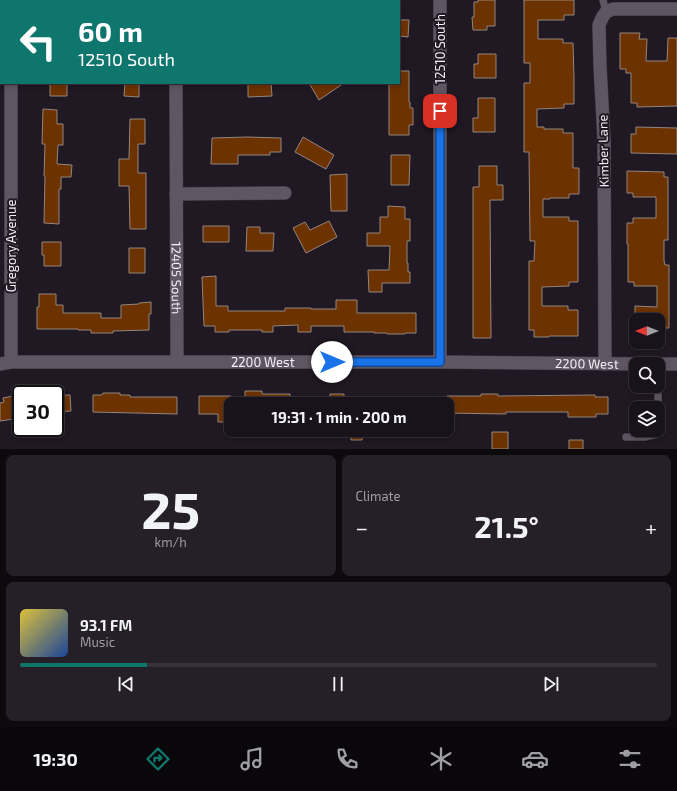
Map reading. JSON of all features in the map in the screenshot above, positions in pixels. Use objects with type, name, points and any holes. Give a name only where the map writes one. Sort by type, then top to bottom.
[{"type":"street","name":"12510 South","points":[[440,0],[440,362]]},
{"type":"street","name":"Kimber Lane","points":[[605,364],[604,140],[599,25],[604,6],[613,9],[658,4],[677,9]]},
{"type":"street","name":"Gregory Avenue","points":[[6,363],[11,84]]},
{"type":"street","name":"12405 South","points":[[176,84],[177,362]]},
{"type":"street","points":[[176,194],[285,193]]},
{"type":"street","name":"2200 West","points":[[6,363],[440,362],[629,364]]},
{"type":"street","points":[[665,364],[677,364]]},
{"type":"building","points":[[478,0],[495,0],[495,26],[487,26],[487,30],[473,30],[472,17],[474,17],[474,2],[478,2]]},
{"type":"building","points":[[524,0],[574,0],[574,15],[564,15],[564,20],[538,20],[538,39],[563,39],[563,43],[573,43],[574,104],[564,104],[564,108],[537,109],[537,127],[544,127],[544,129],[563,129],[563,133],[573,133],[573,168],[579,168],[579,194],[569,194],[569,198],[543,199],[543,217],[569,217],[569,221],[578,221],[578,282],[569,282],[569,286],[542,287],[542,306],[568,306],[568,310],[578,310],[578,336],[534,337],[534,330],[529,330],[529,261],[534,261],[535,241],[530,241],[529,152],[524,152],[524,83],[530,83],[530,63],[524,63]]},
{"type":"building","points":[[400,20],[409,20],[408,37],[400,36]]},
{"type":"building","points":[[620,33],[640,33],[639,39],[647,39],[646,61],[667,61],[668,38],[677,38],[677,106],[637,107],[637,103],[631,103],[631,73],[626,73],[626,69],[620,69]]},
{"type":"building","points":[[478,54],[496,54],[496,78],[474,78],[474,64],[478,64]]},
{"type":"building","points":[[400,71],[409,71],[409,102],[410,108],[413,108],[413,125],[409,125],[409,135],[389,135],[389,84],[400,84]]},
{"type":"building","points":[[50,84],[67,84],[67,96],[50,96]]},
{"type":"building","points":[[125,84],[139,84],[139,97],[124,96]]},
{"type":"building","points":[[248,84],[271,84],[272,96],[248,97]]},
{"type":"building","points":[[310,84],[343,84],[319,100]]},
{"type":"building","points":[[478,98],[495,98],[495,132],[473,132],[473,118],[478,118]]},
{"type":"building","points":[[43,109],[57,110],[57,124],[63,124],[63,145],[58,145],[57,164],[72,165],[71,177],[61,177],[61,189],[59,189],[59,224],[44,223],[45,144],[42,144]]},
{"type":"building","points":[[130,119],[145,119],[145,144],[138,144],[138,173],[146,173],[146,229],[130,229],[129,186],[119,186],[119,159],[129,159]]},
{"type":"building","points":[[636,127],[677,128],[677,154],[631,153],[631,134],[636,134]]},
{"type":"building","points":[[303,137],[334,155],[326,169],[295,152]]},
{"type":"building","points":[[212,138],[281,138],[281,152],[270,152],[270,155],[238,155],[238,164],[211,164]]},
{"type":"building","points":[[391,155],[410,155],[409,185],[391,185]]},
{"type":"building","points":[[479,166],[497,166],[497,185],[503,185],[503,200],[490,200],[491,338],[473,338],[473,187],[479,187]]},
{"type":"building","points":[[627,171],[664,172],[664,177],[668,177],[668,240],[664,240],[664,261],[665,265],[669,265],[669,328],[665,328],[665,313],[635,313],[635,306],[657,307],[657,286],[634,286],[634,282],[628,282],[627,223],[633,223],[633,218],[656,218],[656,197],[633,197],[633,193],[627,193]]},
{"type":"building","points":[[347,174],[347,211],[331,211],[330,175]]},
{"type":"building","points":[[388,206],[405,207],[405,219],[410,219],[410,241],[407,241],[407,263],[408,272],[410,272],[410,283],[382,283],[382,292],[369,292],[368,270],[389,270],[390,246],[367,246],[367,233],[380,233],[380,217],[388,217]]},
{"type":"building","points":[[329,221],[337,237],[306,253],[293,228],[305,222],[310,230]]},
{"type":"building","points":[[203,226],[229,226],[229,242],[203,242]]},
{"type":"building","points":[[247,227],[260,227],[260,233],[274,233],[273,251],[246,251]]},
{"type":"building","points":[[42,242],[61,242],[61,266],[44,266]]},
{"type":"building","points":[[129,248],[145,248],[145,273],[129,273]]},
{"type":"building","points":[[216,276],[216,306],[228,306],[228,311],[285,311],[285,308],[336,309],[336,300],[357,300],[357,313],[416,313],[416,333],[387,334],[374,332],[344,332],[344,326],[311,326],[311,332],[298,332],[298,325],[273,326],[273,332],[262,332],[262,330],[229,330],[229,332],[215,332],[215,326],[204,326],[202,277]]},
{"type":"building","points":[[39,294],[56,294],[56,305],[63,305],[63,313],[101,313],[101,318],[121,318],[121,305],[151,302],[149,330],[91,333],[91,330],[78,329],[37,329],[37,307],[39,307]]},
{"type":"building","points":[[245,391],[262,391],[262,394],[290,394],[290,397],[245,397]]},
{"type":"building","points":[[103,393],[120,393],[120,395],[130,395],[130,397],[177,397],[177,414],[93,412],[93,395],[102,395]]},
{"type":"building","points":[[330,394],[344,394],[344,397],[330,397]]},
{"type":"building","points":[[481,394],[498,394],[498,396],[595,395],[595,397],[608,397],[608,414],[596,414],[596,417],[568,417],[568,412],[506,412],[506,414],[454,413],[454,397],[447,397],[481,396]]},
{"type":"building","points":[[64,395],[70,395],[71,411],[64,411]]},
{"type":"building","points":[[12,396],[12,419],[0,421],[0,403],[4,402],[3,398]]},
{"type":"building","points":[[199,396],[231,396],[224,397],[224,422],[218,422],[218,414],[199,414]]},
{"type":"building","points":[[492,432],[508,432],[508,449],[492,449]]},
{"type":"building","points":[[351,437],[362,437],[362,440],[351,440]]},
{"type":"building","points":[[569,440],[583,440],[583,449],[569,449]]},
{"type":"route","points":[[332,362],[440,362],[440,111]]}]
